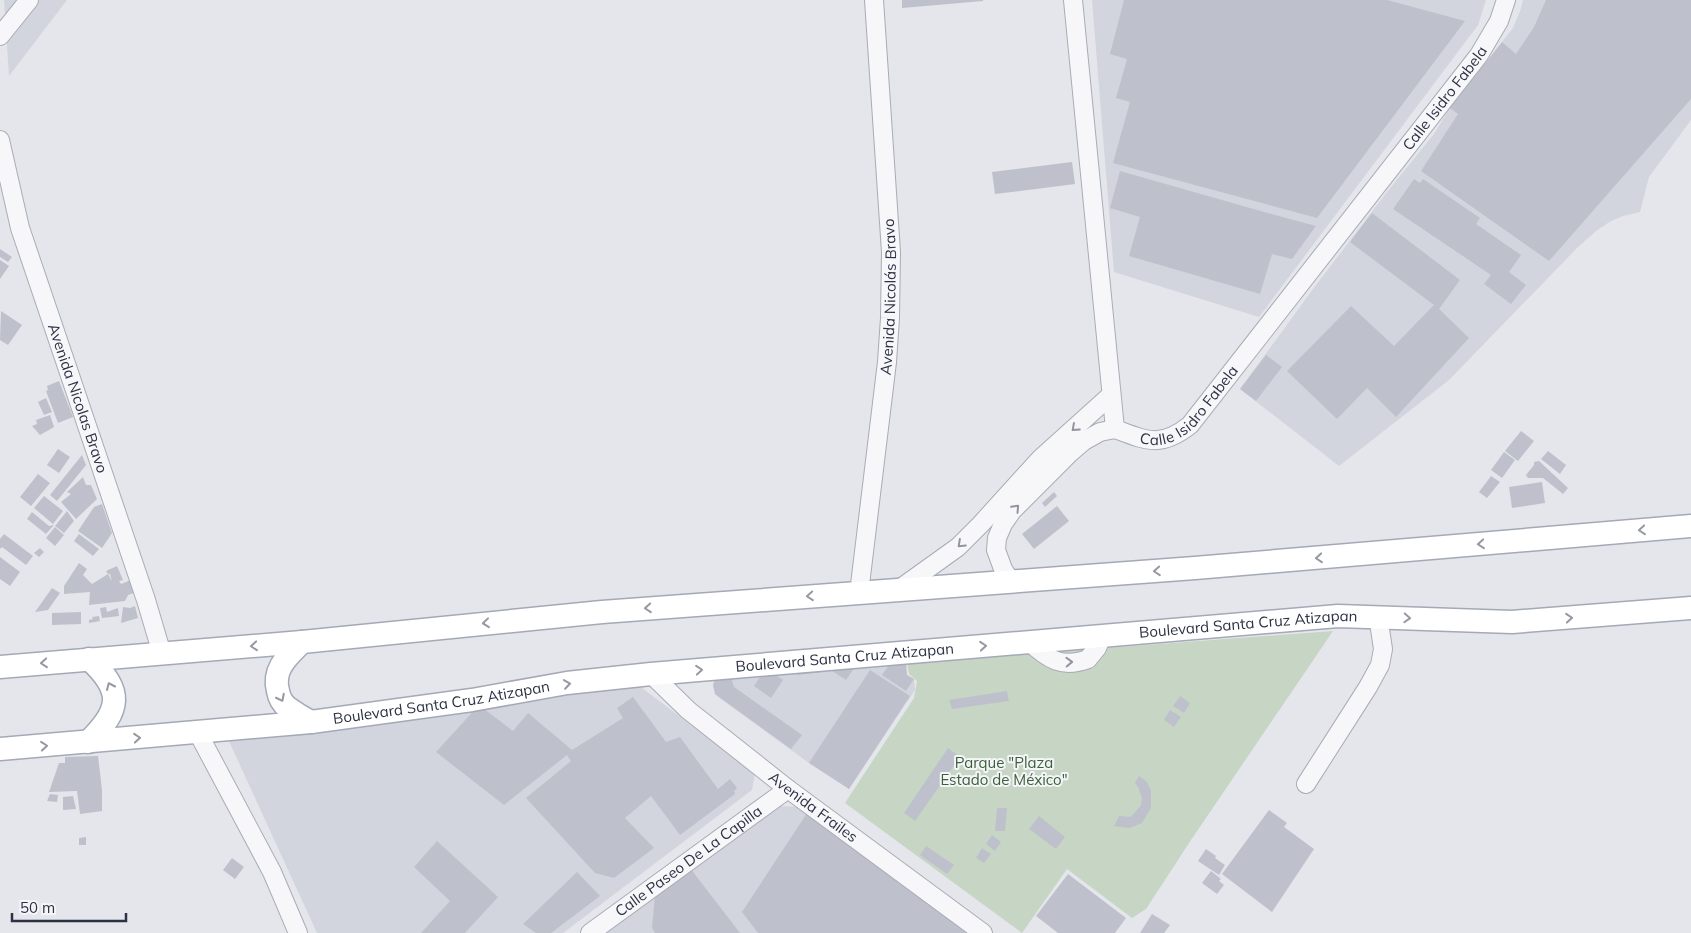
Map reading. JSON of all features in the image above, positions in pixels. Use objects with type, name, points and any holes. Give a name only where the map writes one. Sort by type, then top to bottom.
[{"type":"main road","points":[[0,667],[302,642],[602,612],[1011,582],[1691,526]]},
{"type":"main road","name":"Boulevard Santa Cruz Atizapan","points":[[0,749],[311,722],[472,700],[567,683],[651,674],[1338,616],[1512,622],[1691,608]]},
{"type":"main road","points":[[302,642],[286,659],[278,672],[276,685],[279,696],[286,707],[311,722]]},
{"type":"main road","points":[[88,742],[108,720],[113,709],[114,696],[110,682],[89,659]]},
{"type":"street","points":[[0,36],[29,0]]},
{"type":"street","name":"Avenida Nicolás Bravo","points":[[859,593],[887,362],[890,318],[891,252],[874,0]]},
{"type":"street","name":"Calle Isidro Fabela","points":[[1073,0],[1115,429],[1138,437],[1162,440],[1177,435],[1190,425],[1479,55],[1499,22],[1506,0]]},
{"type":"street","name":"Avenida Nicolas Bravo","points":[[0,140],[20,228],[144,595],[162,654]]},
{"type":"street","points":[[896,591],[958,547],[1040,459],[1111,395]]},
{"type":"street","points":[[1011,582],[1003,569],[996,550],[997,538],[1003,524],[1012,511],[1084,440],[1100,432],[1115,429]]},
{"type":"street","points":[[1306,784],[1380,665],[1383,649],[1378,616]]},
{"type":"street","name":"Avenida Frailes","points":[[651,674],[688,710],[788,789],[983,933]]},
{"type":"street","points":[[198,733],[272,872],[298,933]]},
{"type":"street","name":"Calle Paseo De La Capilla","points":[[590,933],[788,789]]},
{"type":"shaded area","points":[[4,0],[67,0],[9,76]]},
{"type":"shaded area","points":[[1092,0],[1486,0],[1478,25],[1259,317],[1114,272]]},
{"type":"shaded area","points":[[1523,0],[1691,0],[1691,120],[1649,177],[1640,212],[1611,221],[1596,231],[1578,247],[1449,380],[1339,466],[1240,389],[1313,289],[1434,134],[1450,108],[1513,28]]},
{"type":"shaded area","points":[[904,656],[907,675],[914,679],[915,690],[849,789],[809,763],[718,697],[715,694],[713,685],[715,679]]},
{"type":"shaded area","points":[[634,682],[755,773],[752,790],[563,933],[317,933],[228,739]]},
{"type":"shaded area","points":[[774,806],[811,807],[976,933],[606,933]]},
{"type":"green space","name":"Parque \"Plaza Estado de México\"","points":[[1333,631],[1146,909],[1132,918],[1067,869],[1022,933],[845,803],[914,698],[917,681],[909,674],[907,663]]},
{"type":"building","points":[[902,0],[983,0],[983,1],[902,8]]},
{"type":"building","points":[[1124,0],[1387,0],[1465,21],[1317,218],[1113,163],[1130,102],[1116,98],[1127,59],[1110,54]]},
{"type":"building","points":[[1546,0],[1691,0],[1691,99],[1549,261],[1421,171],[1458,114],[1450,108],[1502,42],[1516,54],[1534,27]]},
{"type":"building","points":[[1072,162],[1075,184],[995,194],[992,172]]},
{"type":"building","points":[[1120,171],[1316,226],[1292,259],[1272,254],[1260,294],[1129,256],[1140,217],[1110,208]]},
{"type":"building","points":[[1414,179],[1420,183],[1423,179],[1480,218],[1476,224],[1521,255],[1509,272],[1526,285],[1511,304],[1484,284],[1491,275],[1393,209]]},
{"type":"building","points":[[1372,213],[1460,280],[1439,309],[1469,338],[1396,417],[1367,388],[1337,419],[1287,371],[1351,306],[1394,346],[1434,305],[1350,242]]},
{"type":"building","points":[[0,249],[12,257],[8,262],[0,257]]},
{"type":"building","points":[[0,260],[9,266],[0,279]]},
{"type":"building","points":[[1,311],[22,325],[8,345],[0,340]]},
{"type":"building","points":[[1266,355],[1282,367],[1256,401],[1240,389]]},
{"type":"building","points":[[59,381],[73,417],[58,423],[46,391],[48,390],[47,386]]},
{"type":"building","points":[[46,398],[52,412],[44,415],[38,402]]},
{"type":"building","points":[[50,415],[54,427],[40,435],[32,426],[37,424],[36,420]]},
{"type":"building","points":[[1521,431],[1534,441],[1518,461],[1505,451]]},
{"type":"building","points":[[58,449],[70,457],[59,473],[47,465]]},
{"type":"building","points":[[1548,451],[1566,465],[1560,474],[1541,459]]},
{"type":"building","points":[[1504,452],[1515,460],[1502,478],[1491,470]]},
{"type":"building","points":[[82,455],[86,465],[57,501],[50,495]]},
{"type":"building","points":[[1539,461],[1568,488],[1563,494],[1543,478],[1528,478],[1526,475],[1534,465],[1534,462]]},
{"type":"building","points":[[38,474],[50,483],[31,506],[20,497]]},
{"type":"building","points":[[1491,476],[1500,482],[1487,498],[1479,492]]},
{"type":"building","points":[[83,477],[86,485],[91,485],[97,499],[76,519],[61,502],[71,494],[67,492]]},
{"type":"building","points":[[1542,482],[1545,503],[1512,508],[1509,487]]},
{"type":"building","points":[[1054,492],[1057,496],[1045,507],[1042,503]]},
{"type":"building","points":[[44,496],[63,511],[53,524],[34,508]]},
{"type":"building","points":[[102,504],[112,533],[102,548],[78,531],[94,507]]},
{"type":"building","points":[[1057,506],[1069,521],[1034,549],[1022,534]]},
{"type":"building","points":[[67,511],[74,521],[64,533],[55,526]]},
{"type":"building","points":[[32,512],[49,526],[54,525],[46,534],[27,519]]},
{"type":"building","points":[[55,527],[64,535],[55,546],[46,538]]},
{"type":"building","points":[[4,534],[33,556],[26,565],[2,547],[0,549],[0,539]]},
{"type":"building","points":[[79,534],[99,549],[93,556],[74,541]]},
{"type":"building","points":[[40,548],[44,552],[39,557],[34,553]]},
{"type":"building","points":[[0,557],[20,572],[10,586],[0,579]]},
{"type":"building","points":[[79,563],[87,569],[83,575],[92,584],[108,574],[106,571],[117,566],[123,580],[119,581],[121,584],[131,580],[136,592],[128,595],[125,601],[89,605],[90,592],[64,594],[64,586]]},
{"type":"building","points":[[52,588],[60,593],[48,610],[35,612]]},
{"type":"building","points":[[135,606],[138,618],[121,623],[123,607],[130,608]]},
{"type":"building","points":[[106,607],[107,612],[118,608],[119,616],[102,618],[100,608]]},
{"type":"building","points":[[81,612],[81,624],[52,625],[52,613]]},
{"type":"building","points":[[99,616],[100,621],[89,623],[89,620],[93,619],[92,617]]},
{"type":"building","points":[[906,662],[907,675],[914,679],[906,691],[882,675],[889,665]]},
{"type":"building","points":[[823,664],[824,672],[797,675],[796,666]]},
{"type":"building","points":[[857,664],[846,680],[826,667]]},
{"type":"building","points":[[766,668],[783,680],[771,698],[754,686]]},
{"type":"building","points":[[870,670],[910,696],[849,789],[809,763]]},
{"type":"building","points":[[734,671],[732,681],[734,687],[802,735],[791,749],[715,694],[713,685],[715,679]]},
{"type":"building","points":[[1007,691],[1009,701],[952,709],[949,700]]},
{"type":"building","points":[[1180,696],[1190,703],[1184,713],[1173,706]]},
{"type":"building","points":[[633,697],[666,742],[680,737],[718,789],[730,779],[737,788],[734,791],[735,794],[680,835],[651,796],[625,818],[654,848],[614,878],[595,873],[526,798],[571,761],[567,755],[504,805],[436,752],[479,705],[513,731],[528,713],[572,750],[623,718],[617,708]]},
{"type":"building","points":[[1170,710],[1181,717],[1174,727],[1164,720]]},
{"type":"building","points":[[948,748],[960,757],[915,821],[904,813]]},
{"type":"building","points":[[98,756],[102,790],[102,811],[80,814],[77,791],[49,792],[59,763],[65,763],[65,757]]},
{"type":"building","points":[[1139,776],[1147,782],[1151,790],[1151,808],[1142,823],[1129,828],[1114,826],[1119,816],[1131,817],[1141,805],[1142,798],[1135,783]]},
{"type":"building","points":[[50,794],[58,795],[57,802],[47,801]]},
{"type":"building","points":[[73,796],[76,809],[63,810],[63,797]]},
{"type":"building","points":[[811,807],[976,933],[758,933],[742,912]]},
{"type":"building","points":[[997,808],[1007,808],[1005,831],[995,831]]},
{"type":"building","points":[[1269,810],[1287,823],[1284,827],[1314,849],[1272,912],[1222,874]]},
{"type":"building","points":[[1039,816],[1065,837],[1056,849],[1029,829]]},
{"type":"building","points":[[992,835],[1001,842],[995,851],[986,844]]},
{"type":"building","points":[[86,837],[86,845],[79,845],[79,838]]},
{"type":"building","points":[[437,841],[498,897],[465,933],[421,933],[450,901],[414,867]]},
{"type":"building","points":[[926,846],[954,865],[947,874],[920,855]]},
{"type":"building","points":[[982,848],[991,854],[984,863],[976,858]]},
{"type":"building","points":[[1206,849],[1225,865],[1219,875],[1198,861]]},
{"type":"building","points":[[232,858],[244,867],[235,879],[223,870]]},
{"type":"building","points":[[690,868],[740,933],[655,933],[652,928],[655,895]]},
{"type":"building","points":[[1211,871],[1221,879],[1219,881],[1224,885],[1217,894],[1202,883]]},
{"type":"building","points":[[577,872],[600,896],[551,933],[536,933],[523,924]]},
{"type":"building","points":[[1068,874],[1126,918],[1115,933],[1058,933],[1036,916]]},
{"type":"building","points":[[1152,914],[1170,925],[1164,933],[1140,933]]}]
